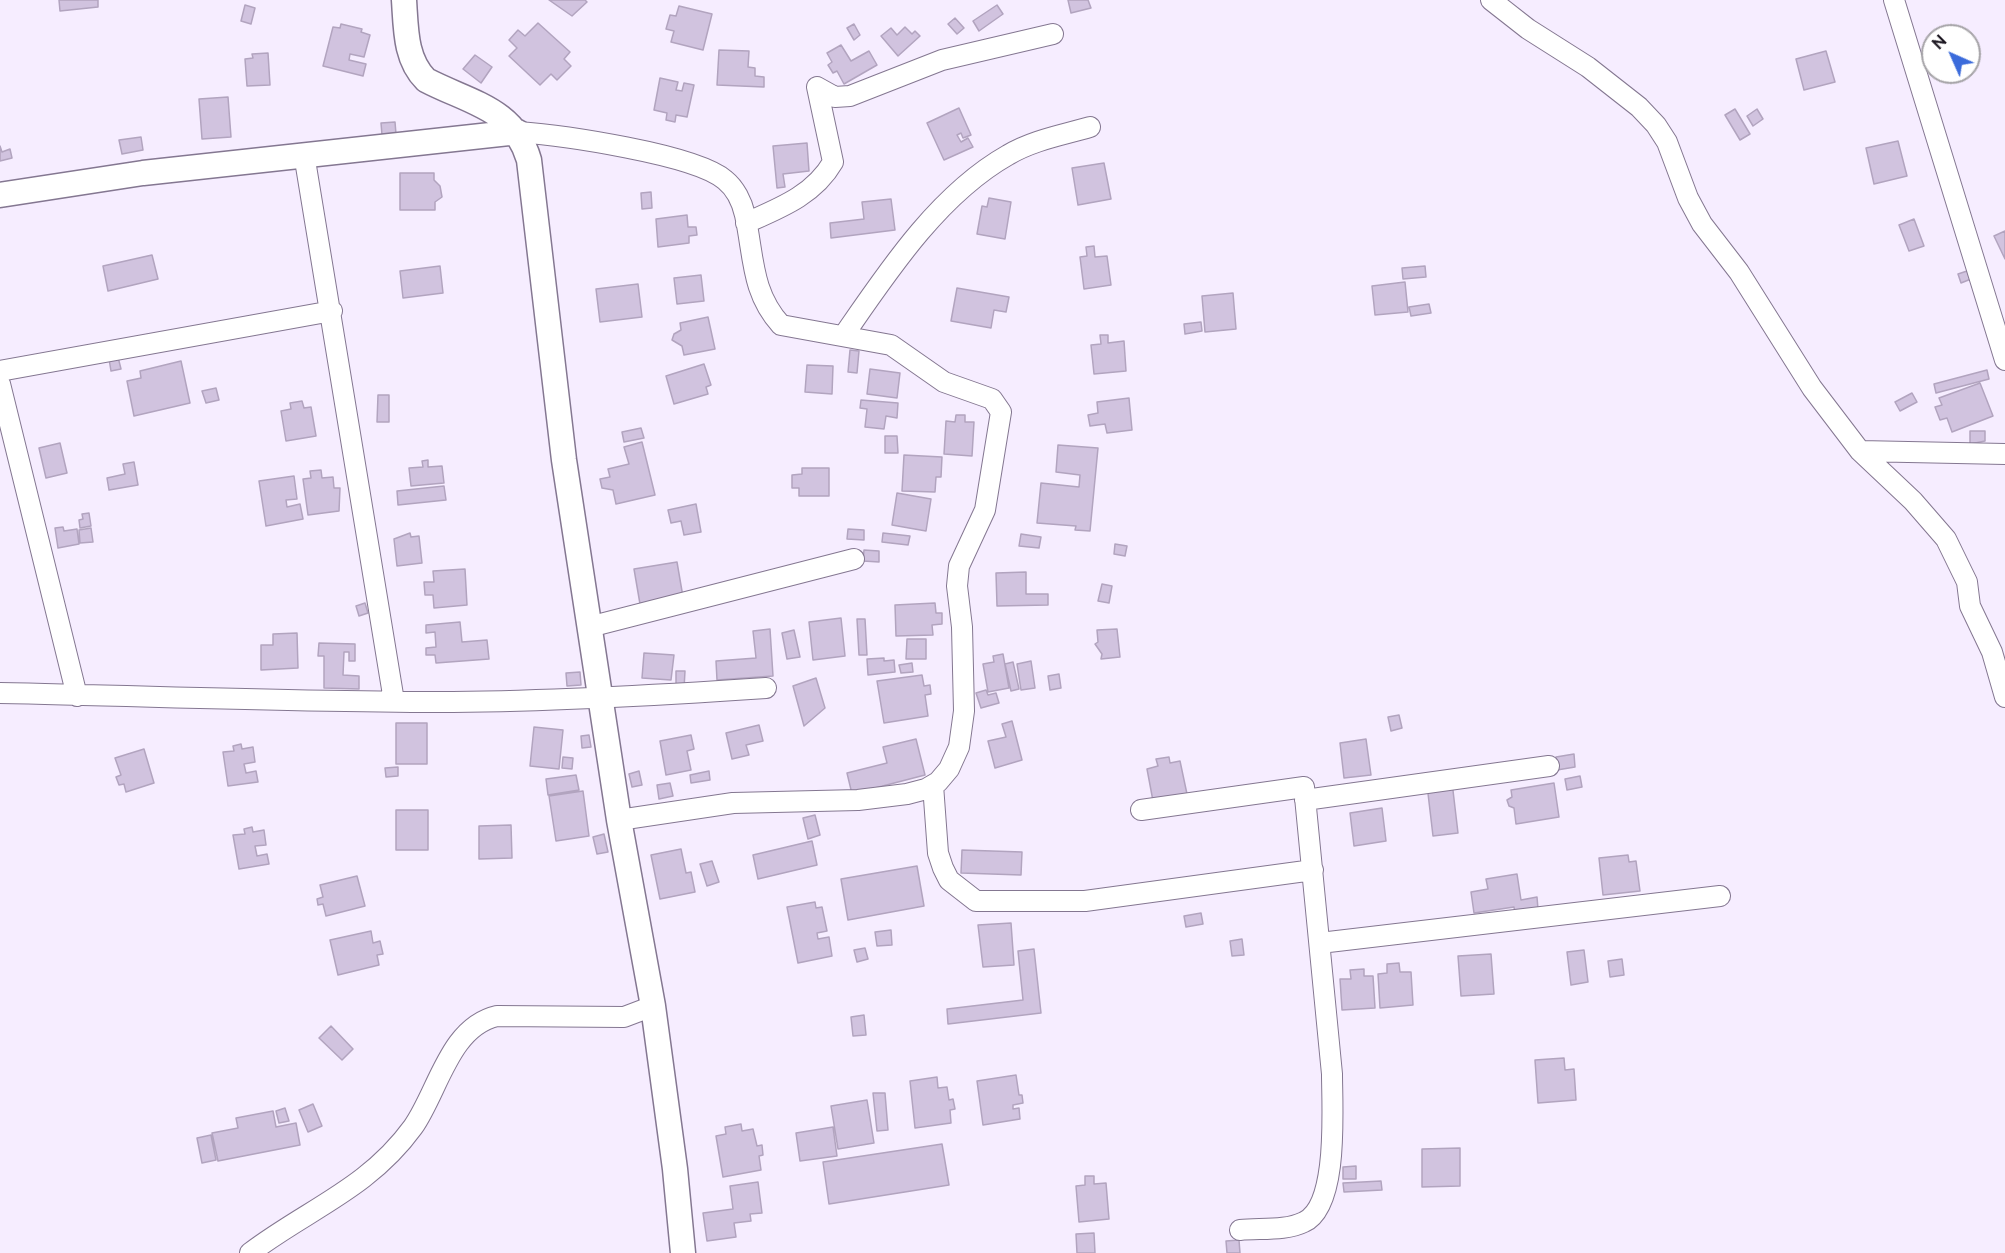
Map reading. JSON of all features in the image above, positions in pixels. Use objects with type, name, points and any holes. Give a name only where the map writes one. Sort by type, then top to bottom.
[{"type":"street","points":[[404,0],[408,45],[416,70],[426,80],[495,111],[518,132],[525,144],[534,189],[552,368],[589,627],[619,820],[653,1006],[675,1169],[683,1253]]},
{"type":"street","points":[[1491,0],[1528,29],[1588,67],[1639,107],[1656,126],[1667,142],[1688,198],[1702,224],[1739,272],[1812,387],[1860,451],[1913,501],[1946,539],[1967,582],[1970,606],[1992,652],[2005,697]]},
{"type":"street","points":[[1894,0],[2005,360]]},
{"type":"street","points":[[746,223],[787,204],[822,181],[833,162],[817,87],[835,98],[850,96],[942,60],[1053,34]]},
{"type":"street","points":[[844,335],[885,275],[934,216],[982,172],[1008,154],[1032,144],[1090,127]]},
{"type":"street","points":[[0,195],[142,173],[518,132],[588,141],[708,169],[726,180],[739,198],[761,299],[781,325],[891,345],[944,382],[992,399],[1001,412],[985,510],[959,566],[957,586],[962,627],[964,711],[959,747],[949,769],[933,785],[907,794],[878,798],[733,803],[619,820]]},
{"type":"street","points":[[304,154],[332,311],[394,702]]},
{"type":"street","points":[[0,371],[332,311]]},
{"type":"street","points":[[0,384],[77,696]]},
{"type":"street","points":[[1860,451],[2005,454]]},
{"type":"street","points":[[589,627],[854,559]]},
{"type":"street","points":[[0,693],[394,702],[600,699],[766,688]]},
{"type":"street","points":[[1305,800],[1549,766]]},
{"type":"street","points":[[933,785],[938,853],[943,868],[956,886],[976,901],[1085,901],[1313,870]]},
{"type":"street","points":[[1141,810],[1304,787],[1332,1074],[1327,1189],[1322,1205],[1313,1217],[1305,1222],[1293,1226],[1240,1230]]},
{"type":"street","points":[[1320,943],[1720,896]]},
{"type":"street","points":[[250,1253],[373,1172],[396,1150],[416,1122],[454,1050],[470,1031],[485,1019],[496,1016],[624,1017],[653,1006]]},
{"type":"building","points":[[59,0],[98,0],[98,7],[60,11]]},
{"type":"building","points":[[549,0],[585,0],[587,2],[572,16]]},
{"type":"building","points":[[1068,0],[1088,0],[1091,8],[1071,13]]},
{"type":"building","points":[[245,5],[255,8],[251,24],[241,21]]},
{"type":"building","points":[[997,5],[1003,14],[979,31],[973,21]]},
{"type":"building","points":[[679,6],[712,14],[703,50],[671,42],[674,31],[666,29],[670,15],[676,16]]},
{"type":"building","points":[[955,18],[964,28],[957,34],[948,24]]},
{"type":"building","points":[[538,23],[570,52],[564,59],[571,66],[557,80],[551,74],[540,85],[509,56],[517,48],[509,40],[518,30],[525,36]]},
{"type":"building","points":[[341,24],[362,29],[361,32],[370,35],[364,57],[350,54],[349,60],[366,64],[363,76],[323,66],[333,27],[340,28]]},
{"type":"building","points":[[854,24],[860,35],[854,40],[847,28]]},
{"type":"building","points":[[905,27],[912,34],[915,31],[920,36],[898,56],[881,36],[891,28],[897,35]]},
{"type":"building","points":[[841,45],[851,61],[869,51],[877,65],[844,84],[837,71],[833,73],[828,65],[832,62],[827,53]]},
{"type":"building","points":[[719,50],[749,51],[748,67],[755,68],[755,76],[764,77],[764,87],[717,85]]},
{"type":"building","points":[[1826,51],[1835,82],[1804,90],[1796,59]]},
{"type":"building","points":[[268,53],[270,85],[247,86],[245,59],[253,58],[252,54]]},
{"type":"building","points":[[475,55],[492,67],[481,83],[463,69]]},
{"type":"building","points":[[660,78],[678,82],[676,90],[682,91],[684,83],[694,85],[687,117],[676,115],[675,122],[666,120],[667,113],[654,110]]},
{"type":"building","points":[[228,97],[231,137],[202,139],[199,99]]},
{"type":"building","points":[[959,108],[971,135],[963,138],[961,133],[957,135],[961,142],[968,138],[973,147],[944,160],[927,123]]},
{"type":"building","points":[[1735,109],[1750,134],[1740,140],[1725,115]]},
{"type":"building","points":[[1757,109],[1763,119],[1753,126],[1747,116]]},
{"type":"building","points":[[395,122],[396,134],[382,135],[381,123]]},
{"type":"building","points":[[141,137],[143,150],[122,154],[119,140]]},
{"type":"building","points":[[1898,141],[1907,176],[1874,184],[1866,148]]},
{"type":"building","points":[[807,143],[809,171],[783,174],[785,187],[777,188],[773,146]]},
{"type":"building","points":[[0,146],[2,152],[10,149],[12,158],[0,161]]},
{"type":"building","points":[[1104,163],[1111,199],[1078,205],[1072,168]]},
{"type":"building","points":[[400,173],[434,173],[434,180],[440,186],[442,197],[435,202],[435,210],[400,210]]},
{"type":"building","points":[[651,192],[652,208],[642,209],[641,193]]},
{"type":"building","points":[[989,198],[1011,202],[1005,239],[977,234],[982,206],[987,207]]},
{"type":"building","points":[[891,199],[895,230],[831,238],[830,223],[864,219],[862,202]]},
{"type":"building","points":[[687,215],[688,227],[696,227],[697,235],[689,236],[689,243],[658,247],[656,219]]},
{"type":"building","points":[[1914,219],[1924,246],[1909,251],[1899,225]]},
{"type":"building","points":[[2005,231],[2005,259],[1994,236]]},
{"type":"building","points":[[1094,246],[1095,257],[1107,256],[1111,285],[1084,289],[1080,257],[1087,256],[1086,247]]},
{"type":"building","points":[[152,255],[158,279],[108,291],[103,266]]},
{"type":"building","points":[[440,266],[443,293],[403,298],[400,271]]},
{"type":"building","points":[[1425,266],[1426,277],[1403,279],[1402,268]]},
{"type":"building","points":[[1967,271],[1971,279],[1961,283],[1958,274]]},
{"type":"building","points":[[701,275],[704,301],[677,304],[674,278]]},
{"type":"building","points":[[1405,282],[1408,312],[1375,315],[1372,286]]},
{"type":"building","points":[[638,284],[642,317],[600,322],[596,289]]},
{"type":"building","points":[[957,288],[1009,297],[1006,312],[994,310],[991,328],[951,321]]},
{"type":"building","points":[[1233,293],[1236,329],[1205,332],[1202,296]]},
{"type":"building","points":[[1429,304],[1431,313],[1411,316],[1409,307]]},
{"type":"building","points":[[708,317],[715,349],[684,355],[682,346],[672,340],[674,334],[681,330],[680,323]]},
{"type":"building","points":[[1201,322],[1202,331],[1185,334],[1184,324]]},
{"type":"building","points":[[1100,335],[1108,335],[1108,343],[1124,341],[1126,371],[1094,374],[1091,345],[1101,344]]},
{"type":"building","points":[[850,350],[859,351],[857,373],[848,372]]},
{"type":"building","points":[[118,357],[121,369],[111,371],[109,359]]},
{"type":"building","points":[[181,361],[190,403],[134,416],[127,381],[141,378],[140,371]]},
{"type":"building","points":[[704,364],[711,385],[706,387],[708,394],[674,404],[666,376]]},
{"type":"building","points":[[807,365],[833,366],[832,394],[805,392]]},
{"type":"building","points":[[870,369],[900,373],[897,398],[867,394]]},
{"type":"building","points":[[1987,370],[1989,379],[1936,393],[1934,384]]},
{"type":"building","points":[[1980,383],[1993,416],[1952,432],[1947,418],[1940,420],[1935,407],[1942,405],[1939,398]]},
{"type":"building","points":[[216,388],[219,400],[206,403],[202,391]]},
{"type":"building","points":[[1912,393],[1917,402],[1900,411],[1895,402]]},
{"type":"building","points":[[378,395],[389,395],[389,422],[377,422]]},
{"type":"building","points":[[1129,398],[1132,430],[1107,433],[1105,424],[1090,426],[1088,415],[1098,413],[1097,402]]},
{"type":"building","points":[[861,400],[898,403],[897,418],[886,416],[884,429],[865,427],[867,409],[860,408]]},
{"type":"building","points":[[302,401],[304,408],[311,407],[316,436],[286,441],[281,411],[291,409],[290,403]]},
{"type":"building","points":[[956,415],[965,415],[965,422],[974,422],[972,456],[944,454],[946,421],[955,422]]},
{"type":"building","points":[[641,428],[644,438],[624,442],[622,432]]},
{"type":"building","points":[[1970,431],[1985,431],[1985,441],[1970,444]]},
{"type":"building","points":[[885,436],[897,436],[898,453],[885,453]]},
{"type":"building","points":[[642,442],[655,495],[616,504],[613,490],[602,488],[600,479],[610,477],[608,469],[629,464],[624,447]]},
{"type":"building","points":[[60,443],[67,473],[46,478],[39,448]]},
{"type":"building","points":[[1058,445],[1098,448],[1090,531],[1075,530],[1076,526],[1037,523],[1041,483],[1079,487],[1080,475],[1056,472]]},
{"type":"building","points":[[904,455],[942,457],[941,477],[936,477],[935,492],[902,491]]},
{"type":"building","points":[[428,460],[428,467],[442,466],[444,483],[411,486],[409,468],[423,467],[422,461]]},
{"type":"building","points":[[134,462],[138,485],[109,490],[107,478],[125,474],[123,464]]},
{"type":"building","points":[[802,468],[829,468],[829,496],[799,496],[799,488],[792,488],[792,475],[802,474]]},
{"type":"building","points":[[321,470],[322,478],[333,477],[334,488],[340,488],[339,511],[308,515],[303,479],[311,478],[310,471]]},
{"type":"building","points":[[294,476],[297,499],[286,500],[287,507],[300,504],[303,519],[266,526],[259,481]]},
{"type":"building","points":[[444,486],[446,500],[398,505],[397,491]]},
{"type":"building","points":[[897,493],[931,499],[926,531],[892,525]]},
{"type":"building","points":[[696,504],[701,532],[684,535],[681,521],[671,523],[668,510]]},
{"type":"building","points":[[89,513],[91,526],[80,528],[79,520],[83,519],[82,514]]},
{"type":"building","points":[[63,527],[64,531],[77,529],[79,544],[58,548],[55,528]]},
{"type":"building","points":[[91,528],[93,542],[80,543],[79,530]]},
{"type":"building","points":[[848,529],[864,530],[864,540],[847,539]]},
{"type":"building","points":[[410,533],[411,537],[419,536],[422,563],[397,566],[394,539]]},
{"type":"building","points":[[883,533],[910,536],[908,545],[882,542]]},
{"type":"building","points":[[1021,534],[1041,537],[1039,548],[1019,546]]},
{"type":"building","points":[[1115,544],[1127,546],[1125,556],[1114,554]]},
{"type":"building","points":[[864,550],[879,551],[879,562],[863,561]]},
{"type":"building","points":[[677,562],[683,597],[640,604],[634,569]]},
{"type":"building","points":[[465,569],[467,605],[434,608],[433,595],[425,595],[424,582],[434,582],[433,571]]},
{"type":"building","points":[[1026,572],[1026,594],[1048,594],[1048,605],[997,606],[996,573]]},
{"type":"building","points":[[1102,584],[1112,586],[1109,603],[1098,601]]},
{"type":"building","points":[[365,603],[368,613],[359,616],[356,606]]},
{"type":"building","points":[[935,603],[936,613],[942,613],[942,624],[932,625],[933,635],[896,636],[895,605]]},
{"type":"building","points":[[841,618],[845,656],[813,660],[809,622]]},
{"type":"building","points":[[857,619],[865,619],[867,655],[859,655]]},
{"type":"building","points":[[460,622],[462,642],[487,640],[489,659],[436,663],[435,655],[426,655],[426,648],[436,647],[435,632],[426,633],[426,625]]},
{"type":"building","points":[[770,629],[773,676],[717,680],[716,661],[756,658],[753,631]]},
{"type":"building","points":[[1117,629],[1120,657],[1101,659],[1102,654],[1095,644],[1098,642],[1097,630]]},
{"type":"building","points":[[794,630],[800,657],[787,659],[782,633]]},
{"type":"building","points":[[297,633],[298,668],[261,670],[261,645],[273,645],[273,634]]},
{"type":"building","points":[[907,639],[926,639],[926,659],[906,659]]},
{"type":"building","points":[[319,643],[355,644],[355,661],[349,661],[349,652],[344,652],[343,675],[359,676],[359,689],[324,688],[324,656],[318,656]]},
{"type":"building","points":[[644,653],[674,655],[671,680],[642,678]]},
{"type":"building","points":[[1003,654],[1009,688],[988,692],[983,664],[994,662],[993,656]]},
{"type":"building","points":[[884,658],[884,661],[894,660],[895,672],[868,675],[867,659]]},
{"type":"building","points":[[1031,661],[1035,688],[1021,690],[1017,664]]},
{"type":"building","points":[[1013,662],[1019,689],[1011,691],[1005,664]]},
{"type":"building","points":[[912,663],[913,672],[901,673],[899,665]]},
{"type":"building","points":[[676,671],[685,671],[684,689],[676,689]]},
{"type":"building","points":[[580,672],[581,685],[567,686],[566,673]]},
{"type":"building","points":[[1059,674],[1061,688],[1050,690],[1048,676]]},
{"type":"building","points":[[922,675],[924,686],[930,685],[931,694],[925,695],[928,716],[884,723],[877,681]]},
{"type":"building","points":[[816,678],[825,708],[804,726],[793,686]]},
{"type":"building","points":[[986,690],[988,695],[996,693],[999,703],[981,708],[976,693]]},
{"type":"building","points":[[1399,715],[1402,728],[1391,731],[1388,717]]},
{"type":"building","points":[[1012,721],[1022,760],[995,768],[988,741],[1006,737],[1002,724]]},
{"type":"building","points":[[396,723],[427,723],[427,764],[396,764]]},
{"type":"building","points":[[759,725],[763,741],[746,745],[749,755],[732,759],[726,733]]},
{"type":"building","points":[[534,727],[563,730],[559,769],[530,766]]},
{"type":"building","points":[[589,735],[591,747],[582,748],[581,736]]},
{"type":"building","points":[[691,735],[694,749],[687,751],[691,770],[666,775],[660,741]]},
{"type":"building","points":[[916,739],[925,775],[852,794],[847,773],[887,763],[883,747]]},
{"type":"building","points":[[1366,739],[1371,775],[1344,778],[1340,743]]},
{"type":"building","points":[[241,744],[242,749],[253,747],[255,762],[244,764],[246,773],[256,771],[258,782],[228,786],[223,752],[234,751],[233,746]]},
{"type":"building","points":[[144,749],[154,783],[126,792],[124,784],[119,785],[116,777],[121,775],[115,758]]},
{"type":"building","points":[[1574,754],[1575,767],[1557,770],[1556,757]]},
{"type":"building","points":[[563,757],[573,758],[572,769],[562,768]]},
{"type":"building","points":[[1169,757],[1170,763],[1180,761],[1187,794],[1153,801],[1147,769],[1158,766],[1156,759]]},
{"type":"building","points":[[398,767],[398,776],[386,777],[385,768]]},
{"type":"building","points":[[639,771],[642,785],[632,787],[629,774]]},
{"type":"building","points":[[709,771],[710,780],[691,783],[690,775]]},
{"type":"building","points":[[576,775],[579,790],[548,795],[546,779]]},
{"type":"building","points":[[1580,776],[1582,787],[1567,790],[1565,779]]},
{"type":"building","points":[[1452,782],[1458,833],[1433,836],[1427,785]]},
{"type":"building","points":[[670,783],[673,796],[659,799],[657,785]]},
{"type":"building","points":[[1554,783],[1559,817],[1516,824],[1514,808],[1509,806],[1507,800],[1512,797],[1511,790]]},
{"type":"building","points":[[583,791],[589,836],[556,841],[549,796]]},
{"type":"building","points":[[1382,808],[1386,841],[1354,846],[1350,813]]},
{"type":"building","points":[[396,810],[428,810],[428,850],[396,850]]},
{"type":"building","points":[[815,815],[820,835],[808,839],[803,818]]},
{"type":"building","points":[[511,825],[512,858],[479,859],[479,826]]},
{"type":"building","points":[[252,827],[253,832],[264,830],[266,845],[255,846],[257,856],[267,854],[269,864],[239,869],[233,835],[245,834],[244,829]]},
{"type":"building","points":[[604,834],[608,852],[597,854],[593,837]]},
{"type":"building","points":[[812,841],[817,865],[758,879],[753,855]]},
{"type":"building","points":[[681,849],[686,873],[691,872],[695,892],[660,899],[651,855]]},
{"type":"building","points":[[962,850],[1022,852],[1021,875],[961,873]]},
{"type":"building","points":[[1628,855],[1629,862],[1636,861],[1640,891],[1603,895],[1599,858]]},
{"type":"building","points":[[712,861],[719,882],[707,886],[700,864]]},
{"type":"building","points":[[917,866],[924,906],[848,920],[841,879]]},
{"type":"building","points":[[1517,874],[1521,900],[1537,897],[1538,909],[1515,913],[1514,907],[1474,913],[1471,892],[1488,889],[1486,879]]},
{"type":"building","points":[[357,876],[365,906],[326,916],[323,904],[318,905],[317,899],[323,897],[320,885]]},
{"type":"building","points":[[815,902],[816,908],[822,907],[827,931],[817,933],[818,939],[829,937],[832,956],[798,963],[787,907]]},
{"type":"building","points":[[1201,913],[1203,924],[1186,927],[1184,916]]},
{"type":"building","points":[[1011,923],[1014,965],[983,967],[978,925]]},
{"type":"building","points":[[891,930],[892,945],[877,946],[875,932]]},
{"type":"building","points":[[371,931],[373,943],[380,941],[383,954],[377,955],[379,965],[338,975],[330,940]]},
{"type":"building","points":[[1242,939],[1244,955],[1232,956],[1230,941]]},
{"type":"building","points":[[865,948],[868,959],[857,962],[854,950]]},
{"type":"building","points":[[1034,949],[1041,1013],[948,1024],[947,1009],[1023,1000],[1018,951]]},
{"type":"building","points":[[1584,950],[1588,982],[1571,985],[1567,952]]},
{"type":"building","points":[[1491,954],[1494,994],[1461,996],[1458,956]]},
{"type":"building","points":[[1622,959],[1624,975],[1610,977],[1608,961]]},
{"type":"building","points":[[1399,963],[1400,972],[1411,972],[1413,1005],[1380,1008],[1378,974],[1387,973],[1387,964]]},
{"type":"building","points":[[1364,969],[1364,976],[1373,976],[1375,1008],[1342,1010],[1340,979],[1351,979],[1350,970]]},
{"type":"building","points":[[864,1015],[866,1035],[853,1036],[851,1017]]},
{"type":"building","points":[[331,1026],[353,1049],[342,1060],[319,1038]]},
{"type":"building","points":[[1564,1058],[1565,1070],[1574,1069],[1576,1100],[1538,1103],[1535,1060]]},
{"type":"building","points":[[1016,1075],[1019,1095],[1022,1095],[1023,1103],[1013,1105],[1013,1109],[1019,1108],[1020,1119],[983,1125],[977,1081]]},
{"type":"building","points":[[937,1077],[938,1088],[947,1087],[949,1100],[953,1099],[955,1109],[950,1110],[951,1123],[915,1128],[910,1081]]},
{"type":"building","points":[[873,1093],[885,1093],[888,1130],[877,1131]]},
{"type":"building","points":[[867,1100],[874,1143],[838,1149],[831,1106]]},
{"type":"building","points":[[313,1104],[322,1126],[308,1132],[299,1110]]},
{"type":"building","points":[[285,1108],[289,1121],[279,1123],[276,1111]]},
{"type":"building","points":[[273,1111],[276,1127],[296,1123],[300,1145],[218,1161],[212,1133],[238,1128],[236,1118]]},
{"type":"building","points":[[741,1124],[742,1131],[753,1129],[757,1146],[762,1145],[763,1155],[759,1156],[761,1170],[723,1177],[716,1136],[726,1134],[725,1127]]},
{"type":"building","points":[[833,1127],[837,1156],[800,1161],[796,1133]]},
{"type":"building","points":[[211,1135],[216,1160],[202,1163],[197,1138]]},
{"type":"building","points":[[942,1144],[949,1185],[829,1204],[823,1162]]},
{"type":"building","points":[[1460,1148],[1460,1186],[1422,1187],[1422,1149]]},
{"type":"building","points":[[1356,1166],[1356,1179],[1343,1179],[1343,1167]]},
{"type":"building","points":[[1085,1176],[1094,1176],[1094,1184],[1106,1183],[1109,1219],[1079,1222],[1076,1186],[1085,1185]]},
{"type":"building","points":[[1381,1181],[1382,1190],[1344,1192],[1343,1183]]},
{"type":"building","points":[[758,1182],[762,1213],[750,1214],[751,1221],[734,1223],[736,1237],[707,1241],[703,1213],[733,1209],[730,1186]]},
{"type":"building","points":[[1094,1233],[1095,1253],[1077,1253],[1076,1234]]},
{"type":"building","points":[[1239,1240],[1240,1253],[1227,1253],[1226,1241]]}]
